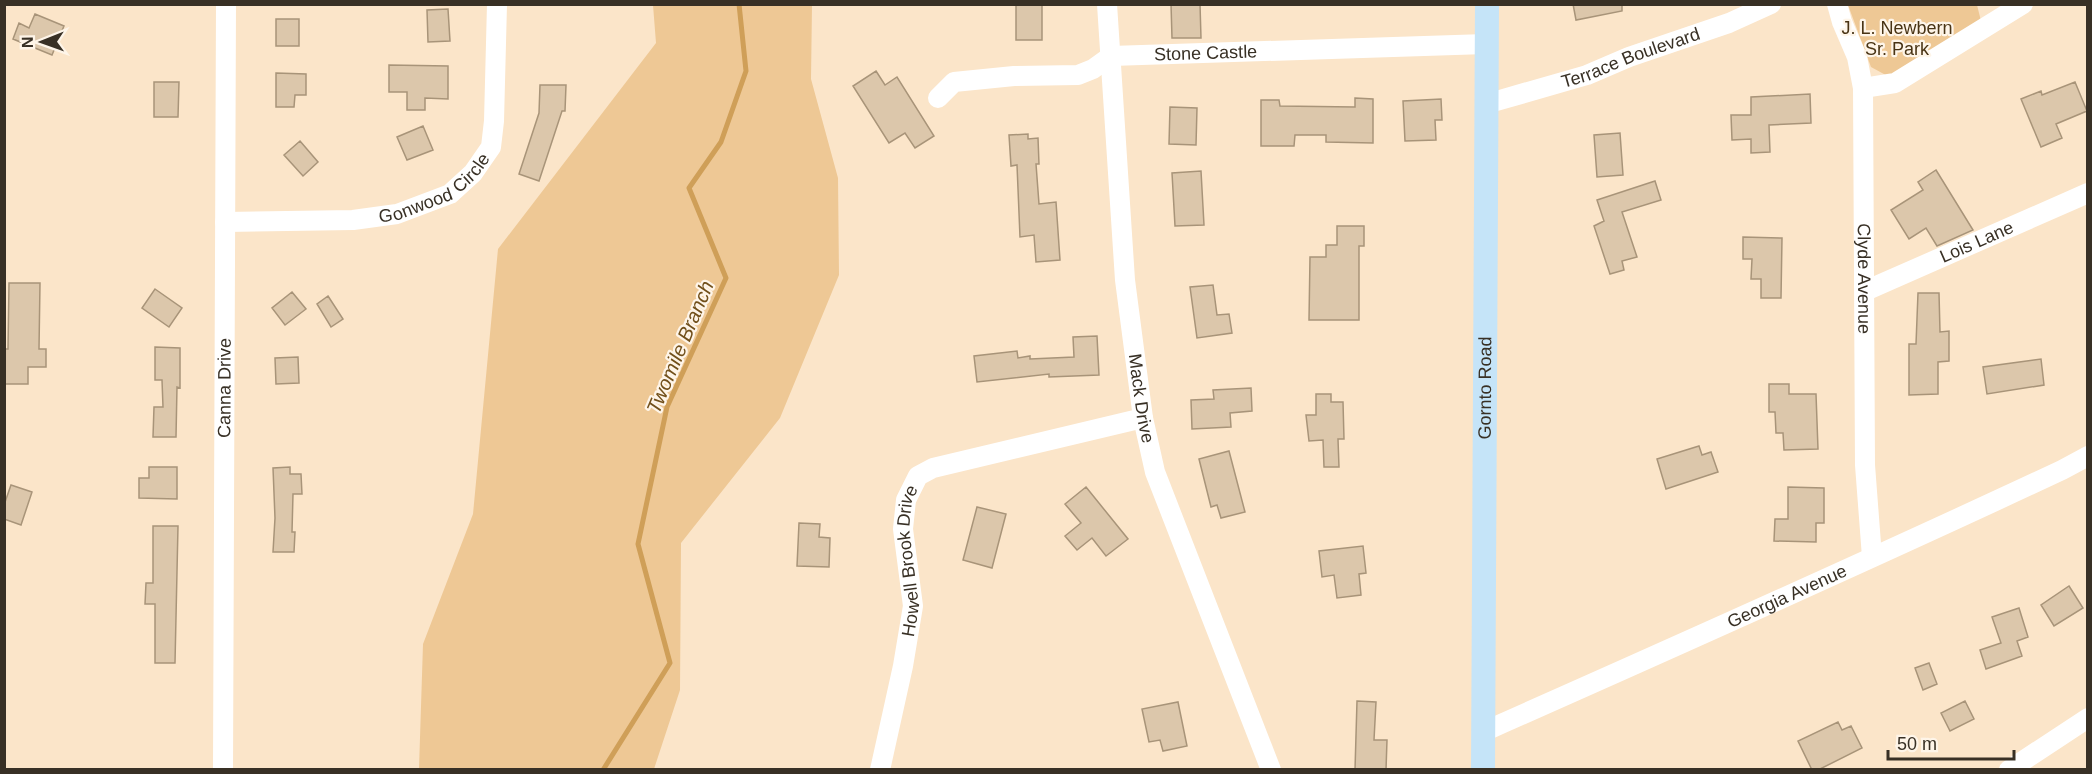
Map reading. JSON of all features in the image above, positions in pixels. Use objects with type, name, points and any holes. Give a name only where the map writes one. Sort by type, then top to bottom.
[{"type":"main road","name":"Gornto Road","points":[[1483,770],[1487,4]]},
{"type":"street","name":"Canna Drive","points":[[223,770],[226,4]]},
{"type":"street","name":"Gonwood Circle","points":[[225,222],[298,222],[397,214],[450,194],[473,173],[491,147],[494,121],[497,4]]},
{"type":"street","name":"Mack Drive","points":[[1107,4],[1125,280],[1143,418],[1155,472],[1271,770]]},
{"type":"street","name":"Terrace Boulevard","points":[[1486,104],[1587,75],[1629,57],[1729,23],[1771,4]]},
{"type":"street","name":"Clyde Avenue","points":[[1837,4],[1857,57],[1863,88],[1865,465],[1872,557]]},
{"type":"street","points":[[1863,88],[1894,83],[2023,4]]},
{"type":"street","name":"Stone Castle","points":[[1111,56],[1486,44]]},
{"type":"street","points":[[938,98],[954,82],[1014,76],[1078,75],[1093,69],[1111,56]]},
{"type":"street","name":"Lois Lane","points":[[1865,291],[2088,193]]},
{"type":"street","name":"Howell Brook Drive","points":[[880,770],[903,666],[913,606],[903,529],[906,500],[918,476],[933,468],[1143,418]]},
{"type":"street","name":"Georgia Avenue","points":[[1483,732],[1583,689],[1993,502],[2088,456]]},
{"type":"street","points":[[2009,770],[2088,718]]},
{"type":"green space","points":[[653,5],[812,5],[811,79],[838,178],[839,275],[780,418],[681,543],[680,690],[654,769],[419,769],[423,644],[473,514],[498,249],[656,43]]},
{"type":"green space","name":"J. L. Newbern Sr. Park","points":[[1848,5],[1977,5],[1982,25],[1893,79],[1871,67]]},
{"type":"building","points":[[1016,4],[1042,4],[1042,40],[1016,40]]},
{"type":"building","points":[[1171,4],[1200,4],[1201,38],[1172,38]]},
{"type":"building","points":[[1573,4],[1622,4],[1622,11],[1576,20]]},
{"type":"building","points":[[448,9],[450,41],[428,42],[427,10]]},
{"type":"building","points":[[35,14],[64,26],[52,55],[13,39],[19,23],[29,28]]},
{"type":"building","points":[[276,19],[299,19],[299,46],[276,46]]},
{"type":"building","points":[[389,65],[448,66],[448,99],[425,98],[425,110],[407,110],[407,92],[389,92]]},
{"type":"building","points":[[876,71],[885,85],[897,77],[934,136],[915,148],[905,133],[889,143],[853,86]]},
{"type":"building","points":[[276,73],[306,74],[306,95],[295,95],[294,107],[276,107]]},
{"type":"building","points":[[154,82],[179,82],[178,117],[154,117]]},
{"type":"building","points":[[2075,82],[2087,111],[2056,124],[2062,138],[2041,147],[2021,99],[2041,91],[2042,95]]},
{"type":"building","points":[[540,85],[566,85],[565,111],[562,111],[539,181],[519,174],[539,113]]},
{"type":"building","points":[[1810,94],[1811,123],[1769,125],[1770,152],[1751,153],[1751,139],[1732,140],[1731,115],[1751,115],[1751,97]]},
{"type":"building","points":[[1355,98],[1373,99],[1373,143],[1326,142],[1326,135],[1295,135],[1294,146],[1261,146],[1261,100],[1279,100],[1280,106],[1355,107]]},
{"type":"building","points":[[1441,99],[1442,120],[1435,120],[1436,140],[1405,141],[1403,101]]},
{"type":"building","points":[[1170,107],[1197,108],[1196,145],[1169,144]]},
{"type":"building","points":[[423,126],[433,150],[407,160],[397,137]]},
{"type":"building","points":[[1620,133],[1623,175],[1597,177],[1594,135]]},
{"type":"building","points":[[1028,134],[1028,139],[1038,138],[1039,164],[1036,164],[1039,204],[1056,202],[1060,260],[1036,262],[1034,235],[1020,237],[1017,165],[1011,166],[1009,135]]},
{"type":"building","points":[[300,141],[318,162],[303,176],[284,155]]},
{"type":"building","points":[[1936,170],[1973,230],[1937,246],[1926,228],[1909,239],[1891,210],[1923,190],[1918,182]]},
{"type":"building","points":[[1201,171],[1204,225],[1175,226],[1172,173]]},
{"type":"building","points":[[1655,181],[1661,200],[1622,212],[1637,257],[1622,261],[1624,270],[1610,274],[1594,226],[1604,221],[1597,200]]},
{"type":"building","points":[[1337,226],[1364,226],[1364,246],[1359,246],[1359,320],[1309,320],[1310,257],[1326,257],[1326,245],[1337,245]]},
{"type":"building","points":[[1743,237],[1782,238],[1781,298],[1761,298],[1761,279],[1751,279],[1752,259],[1743,259]]},
{"type":"building","points":[[9,283],[40,283],[39,349],[46,349],[46,367],[28,367],[28,384],[4,384],[4,349],[8,349]]},
{"type":"building","points":[[1213,285],[1217,315],[1229,314],[1232,333],[1197,338],[1190,287]]},
{"type":"building","points":[[155,289],[182,308],[169,327],[142,308]]},
{"type":"building","points":[[292,292],[306,309],[285,325],[272,308]]},
{"type":"building","points":[[1918,293],[1939,293],[1940,332],[1949,331],[1949,361],[1938,362],[1938,394],[1909,395],[1909,344],[1916,344]]},
{"type":"building","points":[[328,296],[343,319],[331,327],[317,304]]},
{"type":"building","points":[[1097,336],[1099,375],[1049,377],[1049,374],[977,382],[974,356],[1017,351],[1018,358],[1074,357],[1073,337]]},
{"type":"building","points":[[155,347],[180,348],[176,437],[153,437],[154,407],[163,407],[162,380],[155,380]]},
{"type":"building","points":[[298,357],[299,383],[276,384],[275,358]]},
{"type":"building","points":[[2041,359],[2044,385],[1987,394],[1983,367]]},
{"type":"building","points":[[1769,384],[1789,384],[1789,394],[1816,394],[1818,449],[1784,450],[1783,433],[1776,433],[1775,412],[1769,412]]},
{"type":"building","points":[[1251,388],[1252,411],[1230,413],[1231,427],[1192,429],[1191,400],[1214,399],[1213,390]]},
{"type":"building","points":[[1316,394],[1331,394],[1331,402],[1343,402],[1344,439],[1338,439],[1339,467],[1324,467],[1323,440],[1309,441],[1306,415],[1316,415]]},
{"type":"building","points":[[1699,446],[1702,455],[1711,452],[1718,472],[1666,489],[1657,459]]},
{"type":"building","points":[[1229,451],[1245,512],[1221,518],[1217,505],[1211,507],[1199,459]]},
{"type":"building","points":[[149,467],[177,467],[177,499],[139,498],[139,478],[149,478]]},
{"type":"building","points":[[290,467],[290,474],[301,474],[302,494],[293,494],[294,552],[273,552],[275,518],[273,468]]},
{"type":"building","points":[[11,485],[32,492],[21,525],[4,519],[4,505]]},
{"type":"building","points":[[1086,487],[1128,539],[1106,556],[1092,538],[1077,550],[1065,536],[1081,523],[1065,504]]},
{"type":"building","points":[[1788,487],[1824,488],[1824,523],[1816,523],[1816,542],[1774,541],[1775,519],[1788,519]]},
{"type":"building","points":[[977,507],[1006,514],[992,568],[963,560]]},
{"type":"building","points":[[799,523],[820,524],[819,537],[830,538],[829,567],[797,566]]},
{"type":"building","points":[[153,526],[178,526],[175,663],[155,663],[155,604],[145,604],[146,583],[153,583]]},
{"type":"building","points":[[1363,546],[1366,573],[1359,574],[1361,595],[1337,598],[1334,575],[1322,577],[1319,551]]},
{"type":"building","points":[[2069,586],[2083,608],[2054,626],[2041,605]]},
{"type":"building","points":[[2019,608],[2028,637],[2017,641],[2022,656],[1986,669],[1980,650],[2001,643],[1992,617]]},
{"type":"building","points":[[1929,663],[1937,684],[1923,690],[1915,668]]},
{"type":"building","points":[[1357,701],[1376,702],[1374,740],[1387,740],[1386,770],[1355,770]]},
{"type":"building","points":[[1965,701],[1974,719],[1950,731],[1941,713]]},
{"type":"building","points":[[1178,702],[1187,746],[1163,751],[1160,740],[1149,742],[1142,709]]},
{"type":"building","points":[[1838,722],[1842,730],[1851,726],[1862,748],[1818,770],[1812,770],[1798,741]]},
{"type":"waterway","name":"Twomile Branch","points":[[603,770],[670,663],[638,544],[667,407],[726,278],[689,188],[721,142],[746,71],[739,4]]}]
